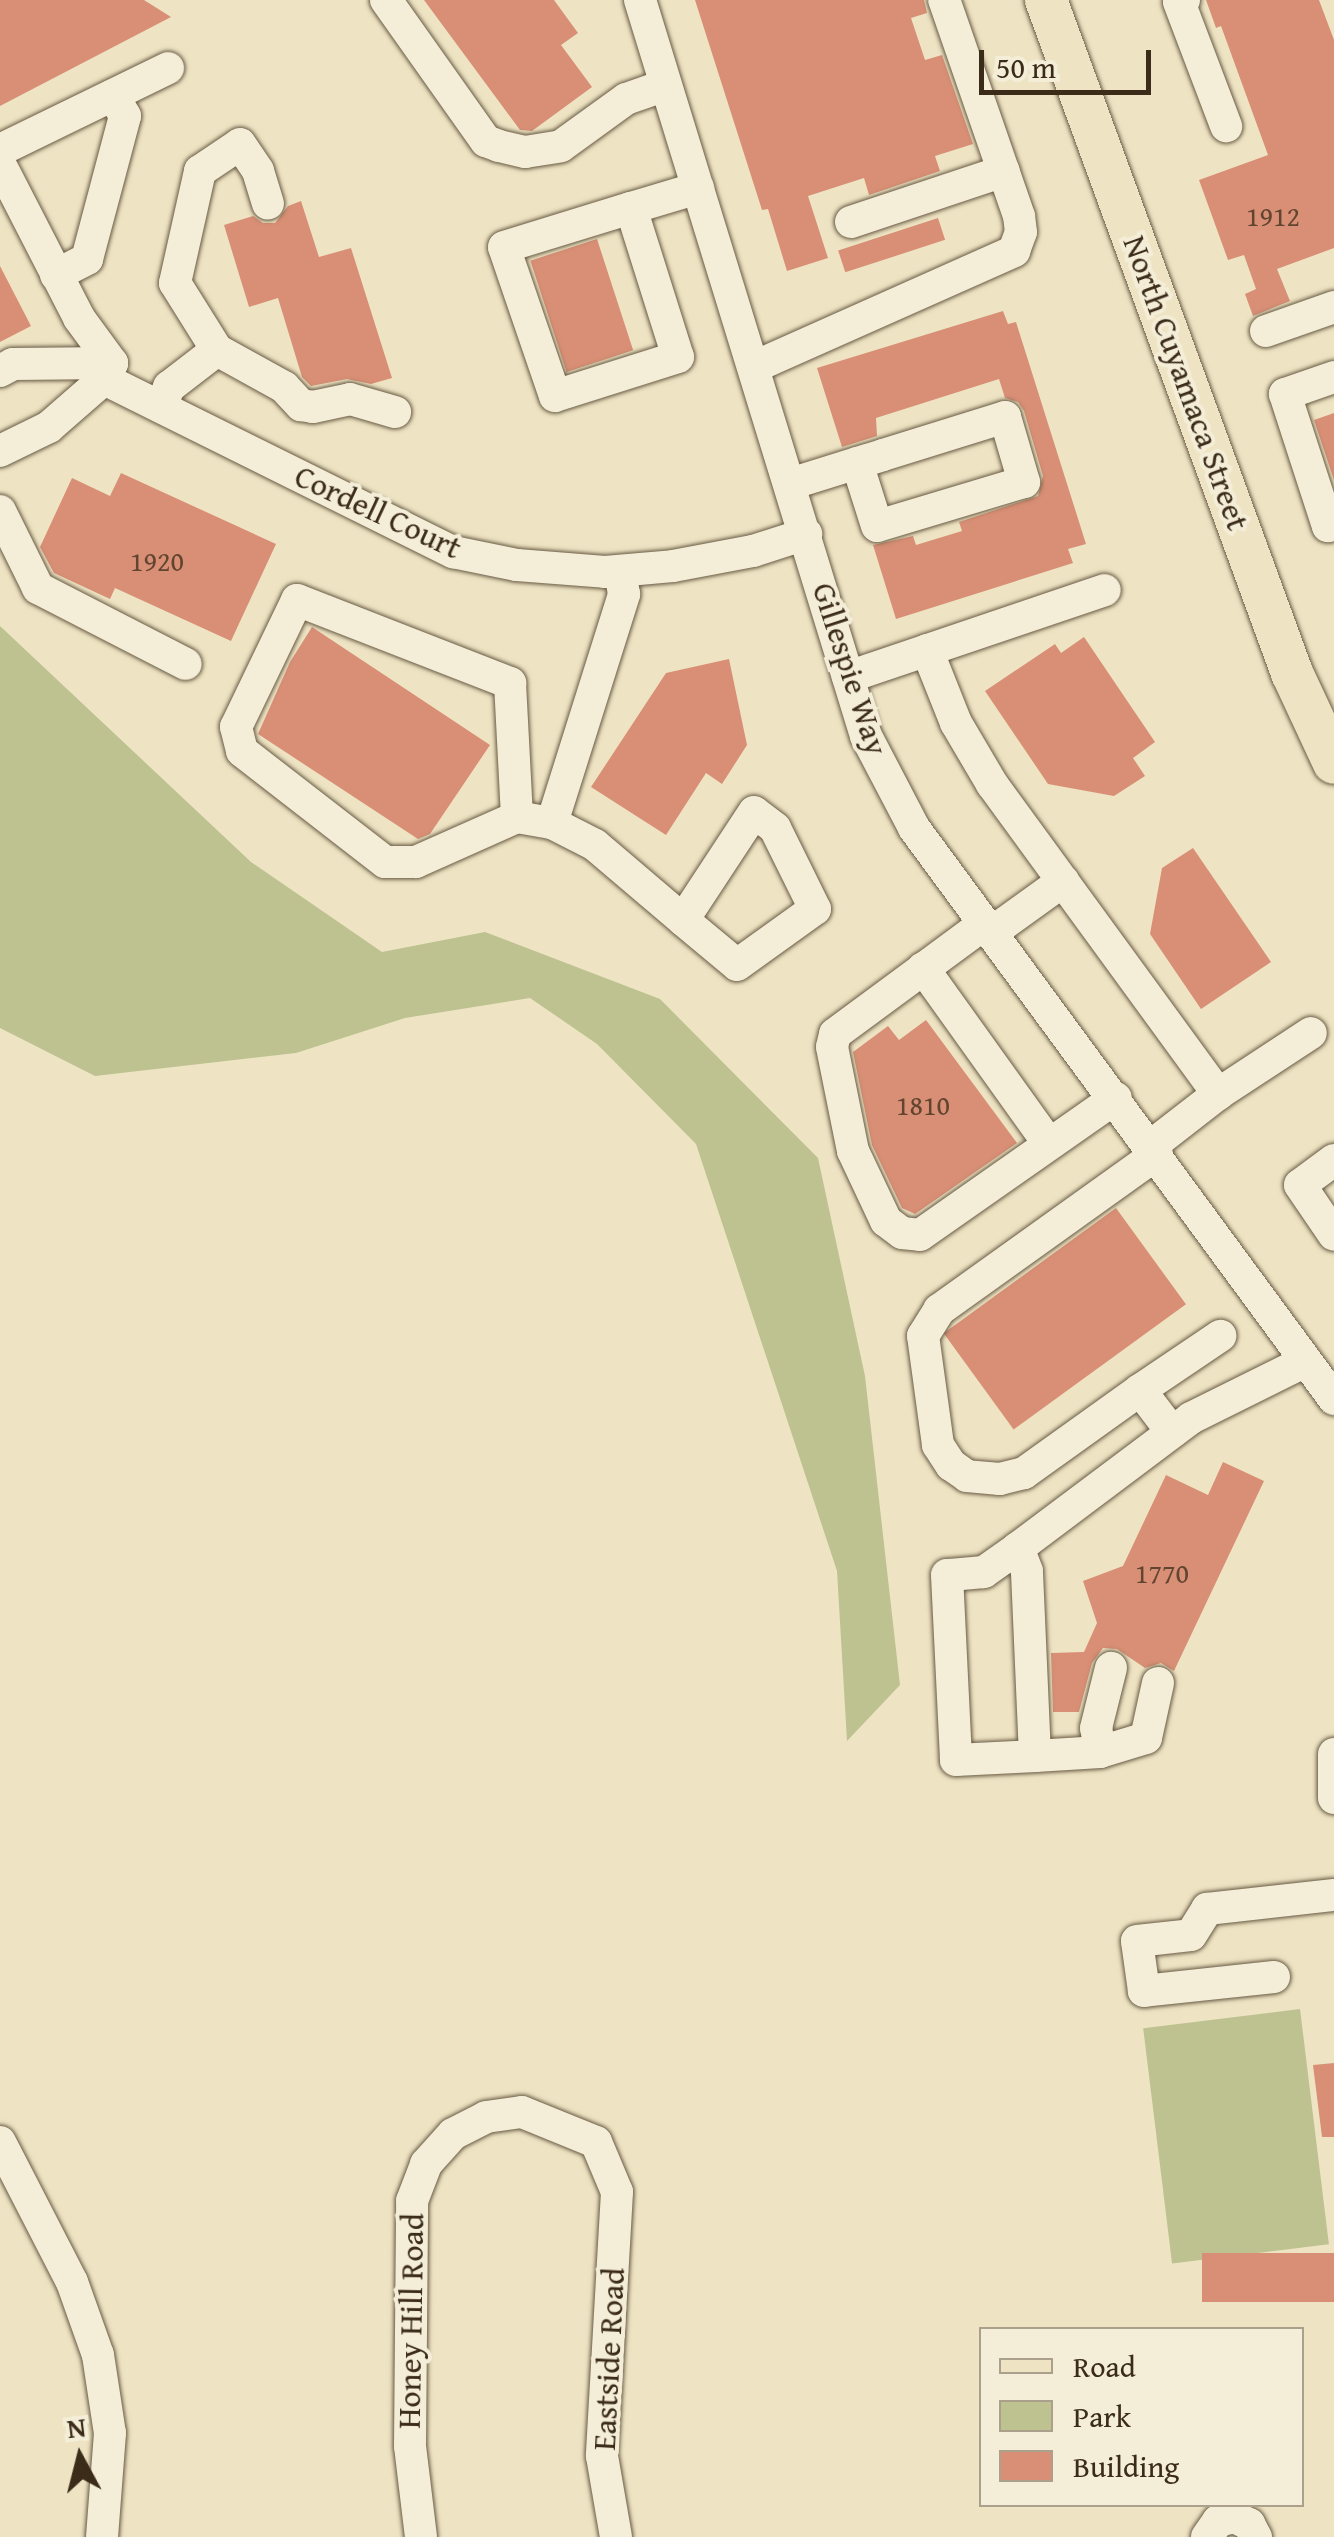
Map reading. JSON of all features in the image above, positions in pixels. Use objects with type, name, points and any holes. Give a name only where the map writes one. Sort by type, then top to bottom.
[{"type":"main road","name":"North Cuyamaca Street","points":[[1046,0],[1292,673],[1334,762]]},
{"type":"street","points":[[386,0],[486,140],[498,146],[525,152],[561,146],[626,99],[666,85]]},
{"type":"street","name":"Gillespie Way","points":[[640,0],[866,736],[914,828],[1116,1098],[1334,1400]]},
{"type":"street","points":[[754,367],[1014,251],[1021,232],[1004,171],[944,0]]},
{"type":"street","points":[[1184,0],[1178,2],[1226,126]]},
{"type":"street","points":[[0,150],[168,68]]},
{"type":"street","points":[[56,275],[87,259],[125,116],[113,94]]},
{"type":"street","points":[[268,204],[258,171],[240,144],[200,171],[175,283],[217,350],[284,387],[301,405],[313,408],[350,399],[395,412]]},
{"type":"street","points":[[0,164],[108,371]]},
{"type":"street","points":[[851,222],[1004,171]]},
{"type":"street","points":[[631,208],[678,357],[555,396],[504,247],[631,208],[698,188]]},
{"type":"street","points":[[1266,331],[1334,306]]},
{"type":"street","points":[[161,407],[169,387],[217,350]]},
{"type":"street","points":[[0,371],[12,364],[108,371]]},
{"type":"street","points":[[0,451],[48,427],[108,371]]},
{"type":"street","name":"Cordell Court","points":[[108,371],[161,407],[453,552],[517,565],[620,571],[753,551],[806,534]]},
{"type":"street","points":[[1334,376],[1284,394],[1328,526],[1334,524]]},
{"type":"street","points":[[790,484],[857,463],[1005,417],[1024,482],[877,526],[857,463]]},
{"type":"street","points":[[0,511],[38,588],[186,664]]},
{"type":"street","points":[[552,824],[624,594],[620,571]]},
{"type":"street","points":[[848,677],[1105,590]]},
{"type":"street","points":[[516,817],[510,683],[298,600],[240,716],[236,736],[242,751],[384,862],[416,862],[516,817],[552,824],[596,845],[684,920],[737,965],[814,909],[775,828],[754,812],[684,920]]},
{"type":"street","points":[[927,650],[971,750],[1218,1094]]},
{"type":"street","points":[[1063,881],[923,968],[841,1026],[832,1046],[853,1151],[886,1221],[902,1234],[920,1235],[1116,1098]]},
{"type":"street","points":[[923,968],[1049,1144]]},
{"type":"street","points":[[1220,1336],[1024,1473],[1000,1478],[968,1476],[950,1465],[938,1445],[924,1336],[939,1310],[1154,1150],[1218,1094],[1311,1033]]},
{"type":"street","points":[[1334,1160],[1300,1184],[1334,1234]]},
{"type":"street","points":[[1158,1683],[1146,1738],[1100,1752],[956,1760],[948,1575],[984,1572],[1190,1418],[1306,1361]]},
{"type":"street","points":[[1140,1390],[1172,1432]]},
{"type":"street","points":[[1018,1548],[1027,1571],[1035,1756]]},
{"type":"street","points":[[1100,1752],[1096,1728],[1111,1668]]},
{"type":"street","points":[[1334,1754],[1334,1798]]},
{"type":"street","points":[[1274,1978],[1144,1991],[1137,1942],[1190,1935],[1207,1909],[1334,1895]]},
{"type":"street","name":"Honey Hill Road","points":[[421,2537],[410,2446],[408,2289],[412,2201],[426,2164],[453,2134],[486,2117],[522,2112],[554,2122],[596,2142],[606,2158],[617,2192],[616,2240]]},
{"type":"street","points":[[3,2155],[72,2282],[98,2356],[110,2434],[102,2537]]},
{"type":"street","name":"Eastside Road","points":[[616,2240],[606,2329],[602,2456],[616,2537]]},
{"type":"street","points":[[1207,2537],[1218,2521],[1234,2517],[1248,2524],[1256,2537]]},
{"type":"green space","points":[[0,626],[251,862],[382,952],[485,932],[660,999],[818,1158],[865,1376],[900,1685],[847,1741],[837,1571],[696,1144],[597,1044],[530,998],[405,1018],[296,1053],[95,1076],[0,1028]]},
{"type":"green space","points":[[1300,2009],[1329,2244],[1172,2263],[1143,2028]]},
{"type":"building","points":[[0,0],[144,0],[171,17],[0,106]]},
{"type":"building","points":[[424,0],[554,0],[578,33],[561,45],[592,87],[532,131],[520,130]]},
{"type":"building","points":[[695,0],[924,0],[927,13],[911,18],[925,60],[942,55],[973,144],[935,156],[940,171],[869,195],[864,178],[808,196],[828,258],[787,271],[768,209],[762,210]]},
{"type":"building","points":[[1206,0],[1319,0],[1334,40],[1334,248],[1277,269],[1290,301],[1253,316],[1245,294],[1256,289],[1244,255],[1228,260],[1199,180],[1268,155],[1221,26],[1216,28]]},
{"type":"building","points":[[301,201],[319,257],[351,248],[392,378],[371,384],[347,379],[311,386],[302,377],[278,298],[249,307],[224,225],[253,216],[263,223],[275,223],[288,206]]},
{"type":"building","points":[[938,218],[945,240],[845,272],[838,250]]},
{"type":"building","points":[[597,239],[633,350],[567,372],[530,261]]},
{"type":"building","points":[[0,266],[31,326],[0,342]]},
{"type":"building","points":[[1003,311],[1008,324],[1016,322],[1086,544],[1068,549],[1073,563],[896,619],[873,545],[913,536],[916,545],[962,531],[959,522],[1038,496],[1043,476],[1024,411],[1018,402],[1005,398],[999,379],[876,418],[877,436],[842,447],[817,368]]},
{"type":"building","points":[[1334,413],[1334,480],[1314,420]]},
{"type":"building","points":[[121,473],[276,544],[231,641],[115,588],[110,599],[54,573],[40,547],[72,478],[110,496]]},
{"type":"building","points":[[312,627],[490,745],[430,834],[418,839],[258,734],[290,662]]},
{"type":"building","points":[[1084,637],[1155,742],[1133,758],[1145,776],[1114,796],[1048,784],[985,691],[1055,644],[1061,653]]},
{"type":"building","points":[[729,659],[747,745],[722,784],[706,773],[666,835],[591,787],[666,673]]},
{"type":"building","points":[[1193,848],[1271,962],[1201,1009],[1150,934],[1162,868]]},
{"type":"building","points":[[926,1020],[1017,1143],[915,1214],[902,1208],[872,1145],[853,1052],[888,1026],[899,1040]]},
{"type":"building","points":[[1116,1208],[1186,1304],[1014,1429],[944,1333]]},
{"type":"building","points":[[1223,1462],[1264,1481],[1174,1671],[1161,1663],[1145,1668],[1117,1649],[1103,1648],[1092,1663],[1079,1712],[1053,1712],[1051,1653],[1084,1652],[1097,1623],[1083,1581],[1123,1566],[1166,1475],[1208,1495]]},
{"type":"building","points":[[1334,2063],[1334,2137],[1322,2137],[1313,2065]]},
{"type":"building","points":[[1202,2253],[1334,2253],[1334,2302],[1202,2302]]}]
